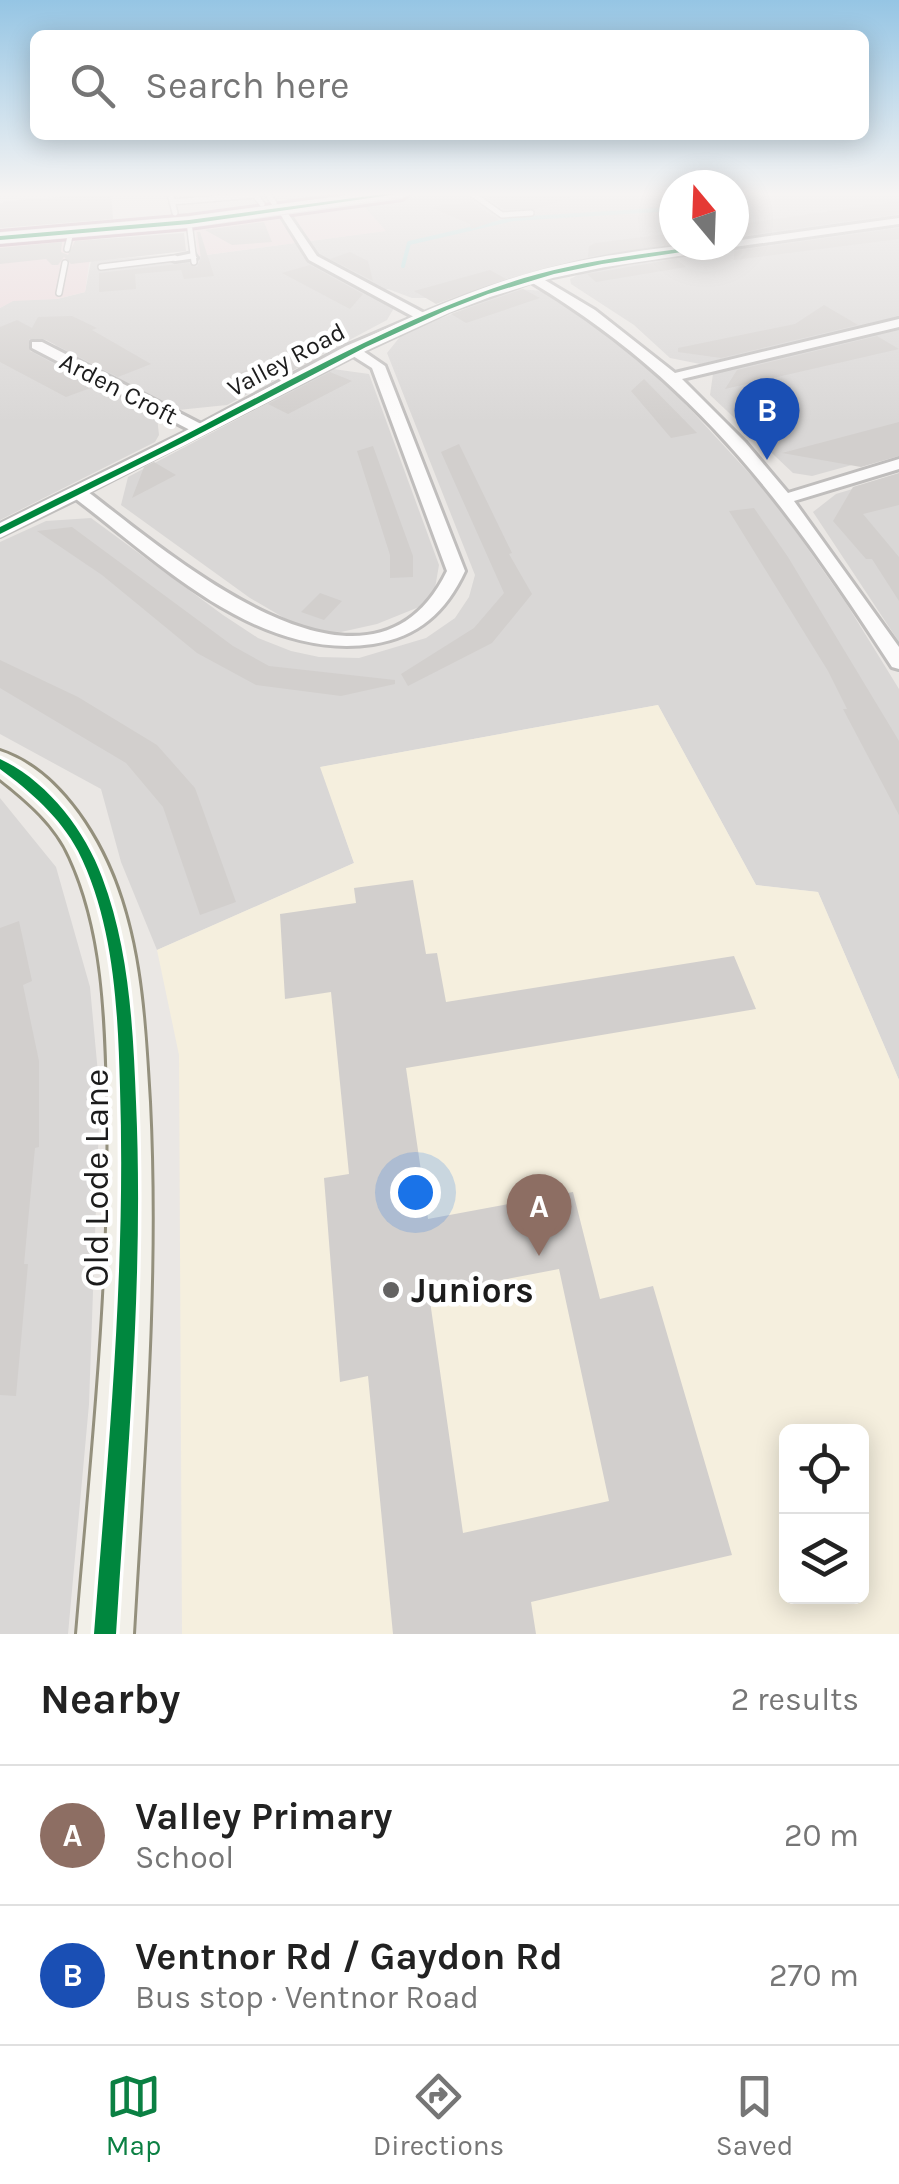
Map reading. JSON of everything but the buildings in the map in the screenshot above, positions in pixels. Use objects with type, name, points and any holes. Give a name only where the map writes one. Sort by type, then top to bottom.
[{"type":"street","points":[[334,269],[423,316]]},
{"type":"street","name":"Valley Road","points":[[0,531],[351,349],[423,316],[533,278],[571,269]]},
{"type":"street","points":[[533,278],[583,304],[674,378],[786,498],[899,662]]},
{"type":"street","points":[[674,378],[899,324]]},
{"type":"street","name":"Arden Croft","points":[[37,345],[201,430]]},
{"type":"street","points":[[76,491],[204,585],[287,633],[310,640],[348,642],[410,628],[438,608],[456,571],[378,366],[351,349]]},
{"type":"street","points":[[786,498],[899,464]]},
{"type":"street","name":"Old Lode Lane","points":[[0,764],[58,810],[84,850],[104,901],[124,1006],[131,1197],[105,1634]]},
{"type":"lane","points":[[59,293],[64,269]]},
{"type":"shaded area","points":[[0,269],[88,269],[85,292],[57,299],[13,301],[0,308]]},
{"type":"shaded area","points":[[89,269],[552,269],[449,298],[412,298],[388,289],[370,296],[394,308],[387,320],[227,405],[178,410],[58,349],[52,340],[31,340],[25,343],[27,352],[39,351],[157,417],[159,435],[155,442],[0,520],[0,308],[14,300],[57,299],[85,292]]},
{"type":"shaded area","points":[[596,269],[899,269],[899,317],[700,364],[670,358],[634,325],[571,284],[570,279]]},
{"type":"shaded area","points":[[516,289],[545,291],[565,300],[644,359],[773,499],[846,603],[899,689],[899,1080],[818,892],[756,885],[658,705],[321,767],[354,863],[157,950],[121,862],[101,789],[0,734],[0,542],[46,521],[91,518],[223,615],[258,638],[291,651],[319,657],[359,658],[426,638],[455,618],[469,597],[475,575],[387,353],[403,333]]},
{"type":"shaded area","points":[[899,329],[899,452],[812,476],[793,473],[710,395],[713,374]]},
{"type":"shaded area","points":[[333,369],[369,374],[439,565],[434,594],[424,605],[377,624],[341,632],[315,631],[286,619],[250,598],[121,505],[128,477]]},
{"type":"shaded area","points":[[899,475],[899,642],[813,512],[836,494]]},
{"type":"shaded area","points":[[658,705],[756,885],[818,892],[899,1080],[899,1634],[182,1634],[179,1055],[157,950],[354,863],[320,767]]},
{"type":"shaded area","points":[[0,798],[56,867],[90,987],[100,1095],[89,1404],[68,1634],[0,1634]]},
{"type":"cycle path","points":[[0,531],[403,326],[486,293],[566,269]]},
{"type":"cycle path","points":[[0,763],[47,801],[84,850],[104,901],[120,982],[127,1064],[130,1207],[125,1349],[105,1634]]},
{"type":"place","name":"Ventnor Rd / Gaydon Rd","points":[[767,460]]},
{"type":"place","name":"Valley Primary","points":[[539,1256]]},
{"type":"place","name":"Juniors","points":[[391,1290]]}]
